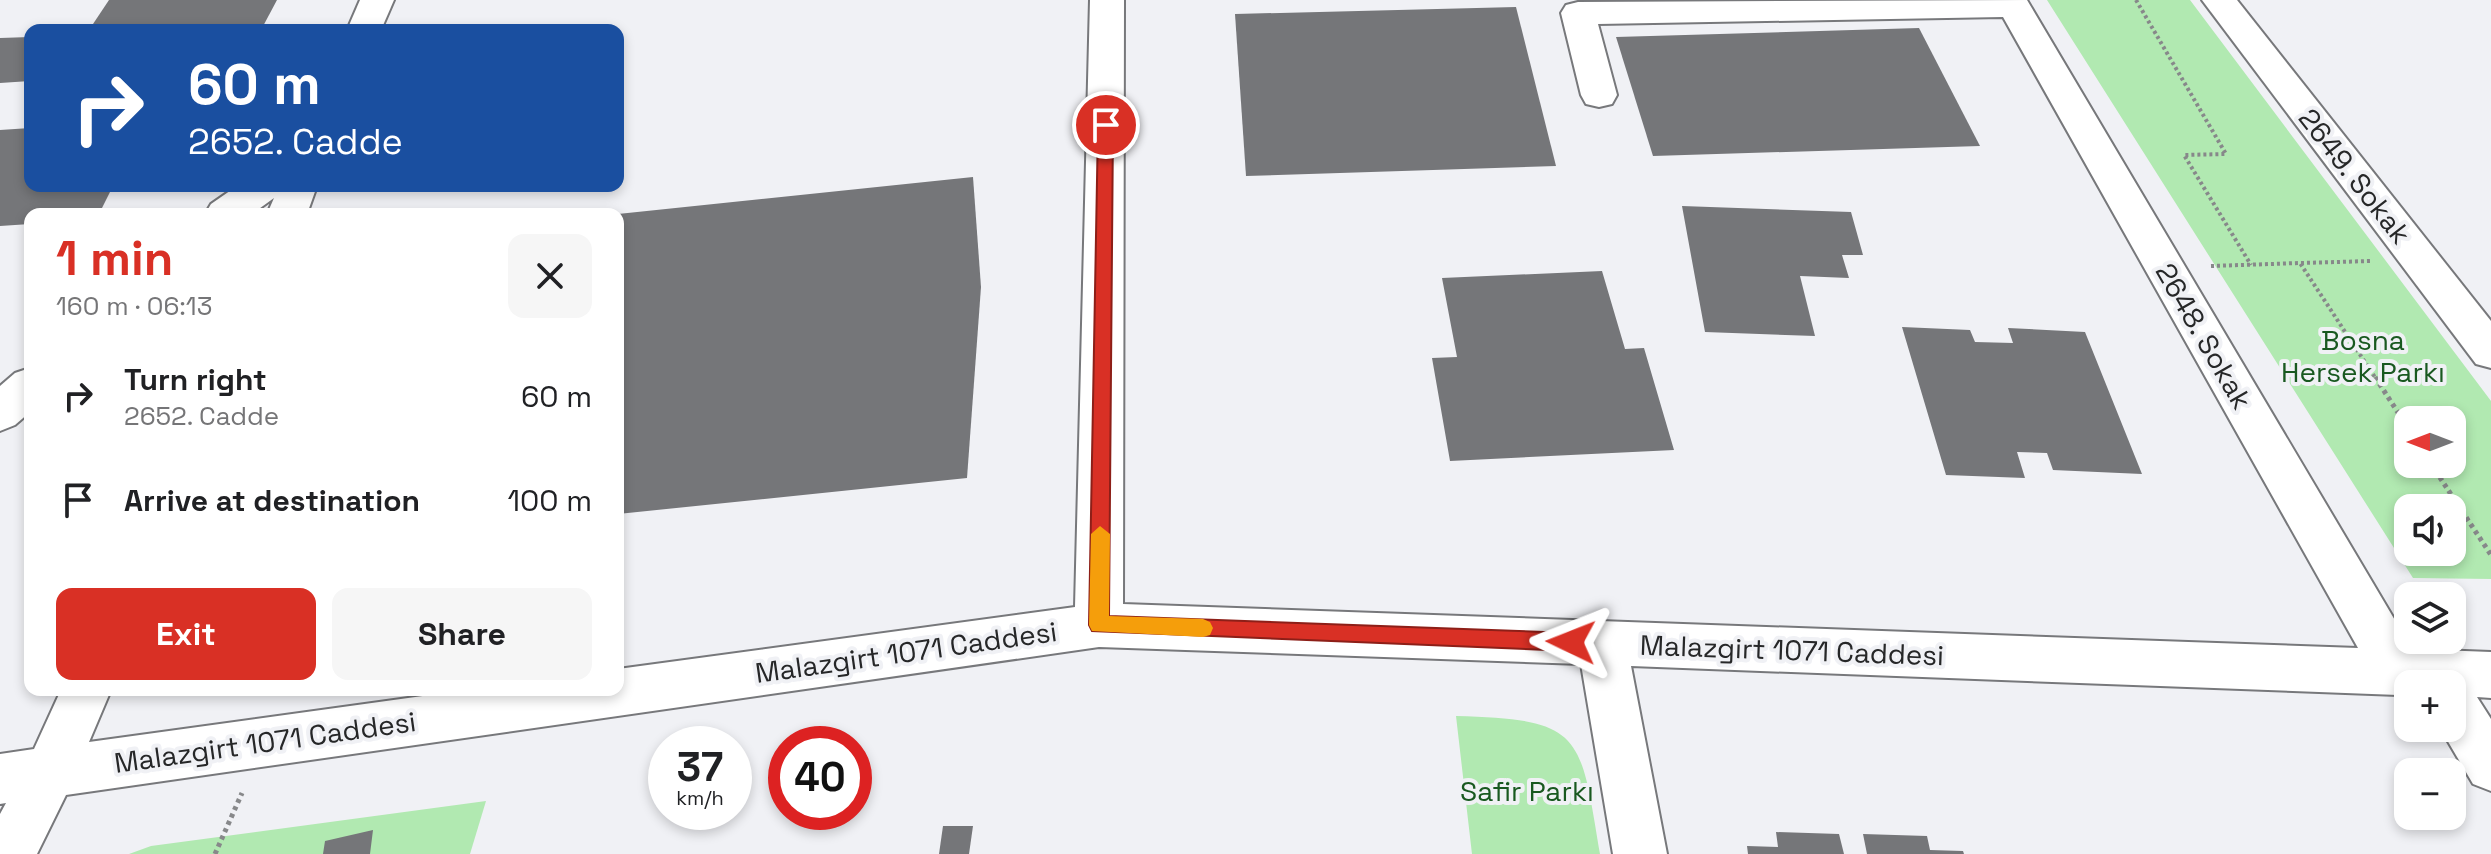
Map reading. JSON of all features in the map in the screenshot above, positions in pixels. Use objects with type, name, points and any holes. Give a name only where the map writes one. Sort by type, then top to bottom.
[{"type":"street","points":[[367,24],[377,0]]},
{"type":"street","points":[[1099,625],[1107,0]]},
{"type":"street","name":"2649. Sokak","points":[[2219,0],[2491,352]]},
{"type":"street","points":[[1599,95],[1578,13],[2012,3]]},
{"type":"street","name":"2648. Sokak","points":[[2012,3],[2164,268],[2424,670]]},
{"type":"street","points":[[233,208],[256,192]]},
{"type":"street","points":[[0,413],[24,391]]},
{"type":"street","name":"Malazgirt 1071 Caddesi","points":[[624,691],[1099,625],[1602,643],[2394,681]]},
{"type":"street","points":[[1602,643],[1640,854]]},
{"type":"street","name":"Malazgirt 1071 Caddesi","points":[[2466,678],[2491,675]]},
{"type":"street","points":[[8,854],[51,771],[83,696]]},
{"type":"street","name":"Malazgirt 1071 Caddesi","points":[[0,779],[589,696]]},
{"type":"street","name":"2648. Sokak","points":[[2466,731],[2491,766]]},
{"type":"path","points":[[2136,0],[2226,154],[2184,155],[2251,265]]},
{"type":"path","points":[[2164,268],[2420,261]]},
{"type":"path","points":[[2300,263],[2394,407]]},
{"type":"path","points":[[2440,478],[2491,555]]},
{"type":"green space","name":"Bosna Hersek Parkı","points":[[2047,0],[2190,0],[2491,401],[2491,579],[2413,578],[2405,566],[2466,566],[2466,494],[2394,494],[2394,548]]},
{"type":"green space","name":"Safir Parkı","points":[[1456,716],[1530,722],[1553,730],[1568,742],[1579,759],[1587,783],[1600,854],[1472,854]]},
{"type":"green space","points":[[486,801],[470,854],[129,854],[151,846]]},
{"type":"building","points":[[109,0],[277,0],[264,24],[93,24]]},
{"type":"building","points":[[1516,7],[1556,166],[1246,176],[1235,14]]},
{"type":"building","points":[[1919,28],[1980,146],[1653,156],[1616,37]]},
{"type":"building","points":[[24,37],[24,81],[0,83],[0,38]]},
{"type":"building","points":[[24,128],[24,192],[110,192],[102,208],[24,208],[24,224],[0,226],[0,130]]},
{"type":"building","points":[[973,177],[981,287],[967,478],[624,513],[624,213]]},
{"type":"building","points":[[1682,206],[1851,212],[1863,255],[1842,255],[1849,278],[1800,276],[1815,336],[1705,332]]},
{"type":"building","points":[[1602,271],[1625,349],[1644,348],[1674,450],[1450,461],[1432,358],[1457,357],[1442,278]]},
{"type":"building","points":[[1902,327],[1970,330],[1975,342],[2013,343],[2008,328],[2085,332],[2142,474],[2053,470],[2047,453],[2017,452],[2025,478],[1946,475]]},
{"type":"building","points":[[943,826],[973,826],[969,854],[939,854]]},
{"type":"building","points":[[373,830],[370,854],[323,854],[325,841]]},
{"type":"building","points":[[1776,832],[1839,834],[1844,854],[1748,854],[1747,846],[1778,847]]},
{"type":"building","points":[[1863,834],[1927,836],[1930,850],[1963,851],[1964,854],[1867,854]]},
{"type":"slow traffic","points":[[1100,534],[1099,625],[1203,628]]},
{"type":"route","points":[[1106,125],[1099,625],[1571,642]]}]
